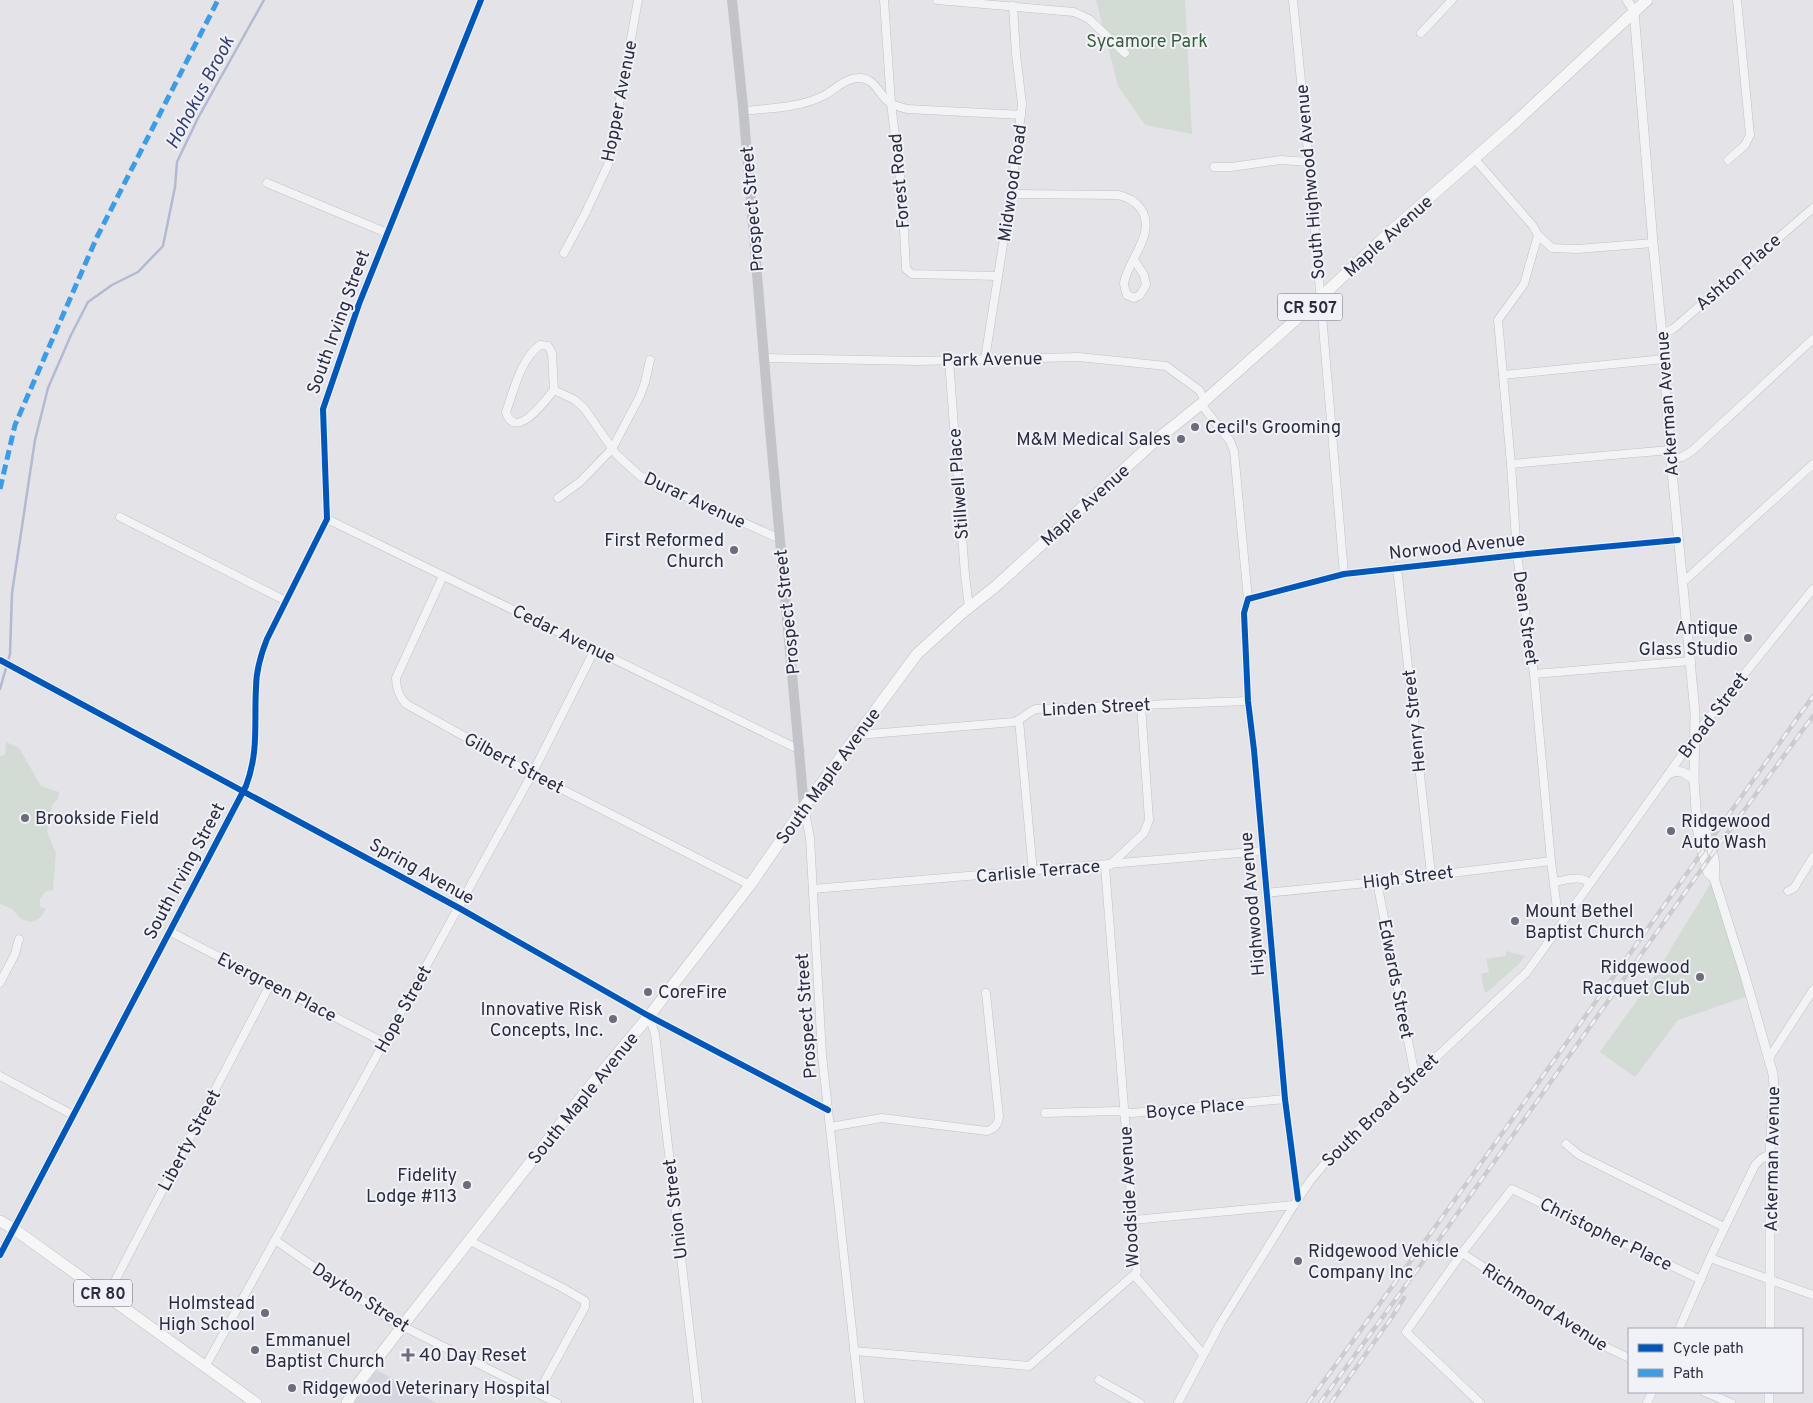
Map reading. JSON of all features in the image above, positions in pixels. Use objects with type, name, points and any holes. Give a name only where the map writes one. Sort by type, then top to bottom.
[{"type":"main road","name":"Prospect Street","points":[[732,0],[744,111],[804,807]]},
{"type":"main road","name":"Maple Avenue","points":[[969,608],[1320,298],[1390,232],[1647,0]]},
{"type":"main road","name":"South Maple Avenue","points":[[347,1403],[358,1384],[403,1326],[592,1084],[650,1016],[750,885],[804,807],[917,654],[969,608]]},
{"type":"main road","name":"CR 80","points":[[0,1221],[14,1229],[256,1403]]},
{"type":"street","name":"South Irving Street","points":[[0,1256],[243,792],[256,746],[256,686],[262,654],[267,639],[327,519],[323,409],[359,304],[481,0]]},
{"type":"street","name":"Hopper Avenue","points":[[564,253],[586,214],[608,165],[638,0]]},
{"type":"street","name":"Forest Road","points":[[884,0],[891,103],[902,193],[906,269],[912,274],[998,276]]},
{"type":"street","points":[[937,0],[1013,6],[1030,4],[1074,12],[1082,15],[1125,53]]},
{"type":"street","name":"South Highwood Avenue","points":[[1293,0],[1309,162],[1344,574]]},
{"type":"street","points":[[1421,33],[1452,0]]},
{"type":"street","name":"Ackerman Avenue","points":[[1627,0],[1634,11],[1662,334],[1670,450],[1696,713],[1694,780],[1699,841],[1708,873],[1714,878],[1769,1058],[1774,1087],[1770,1154],[1770,1328]]},
{"type":"street","points":[[1728,160],[1745,145],[1750,134],[1737,0]]},
{"type":"street","name":"Midwood Road","points":[[984,359],[1011,194],[1021,114],[1022,92],[1017,61],[1013,6]]},
{"type":"street","points":[[744,111],[783,107],[811,101],[854,78],[868,80],[891,103],[907,108],[1021,114]]},
{"type":"street","points":[[1474,158],[1533,226],[1538,235],[1552,248],[1565,249],[1653,242]]},
{"type":"street","points":[[1214,167],[1281,160],[1309,162]]},
{"type":"street","points":[[267,183],[387,233]]},
{"type":"street","points":[[1011,194],[1118,195],[1126,197],[1138,206],[1145,220],[1144,236],[1134,260]]},
{"type":"street","name":"Ashton Place","points":[[1662,334],[1673,329],[1813,208]]},
{"type":"street","name":"Dean Street","points":[[1538,235],[1524,284],[1498,320],[1517,555],[1534,674],[1556,909],[1565,918]]},
{"type":"street","points":[[1671,460],[1682,457],[1692,451],[1813,340]]},
{"type":"street","points":[[540,345],[548,346],[552,353],[554,390],[531,416],[518,422],[509,418],[506,412],[522,368],[540,345]]},
{"type":"street","name":"Park Avenue","points":[[764,358],[949,360],[1079,357],[1166,366],[1199,390],[1203,402]]},
{"type":"street","points":[[1503,375],[1664,359]]},
{"type":"street","points":[[558,498],[580,482],[612,449],[640,396],[650,360]]},
{"type":"street","name":"Stillwell Place","points":[[949,360],[969,608]]},
{"type":"street","name":"Durar Avenue","points":[[554,390],[574,400],[584,408],[612,449],[640,476],[780,539]]},
{"type":"street","name":"Highwood Avenue","points":[[1203,402],[1230,441],[1234,452],[1247,603],[1244,612],[1248,701],[1296,1202]]},
{"type":"street","points":[[1511,464],[1670,450]]},
{"type":"street","points":[[1682,583],[1813,464]]},
{"type":"street","points":[[120,517],[286,601]]},
{"type":"street","name":"Cedar Avenue","points":[[327,519],[800,750]]},
{"type":"street","name":"Norwood Avenue","points":[[1247,603],[1344,574],[1397,567],[1678,540]]},
{"type":"street","name":"Henry Street","points":[[1397,567],[1431,874]]},
{"type":"street","name":"Gilbert Street","points":[[444,576],[398,672],[396,685],[406,704],[532,774],[750,885]]},
{"type":"street","name":"Broad Street","points":[[1618,845],[1695,735],[1813,589]]},
{"type":"street","name":"Hope Street","points":[[206,1367],[532,774],[595,649]]},
{"type":"street","name":"Spring Avenue","points":[[0,660],[458,908],[650,1016],[828,1110]]},
{"type":"street","points":[[1534,674],[1690,661]]},
{"type":"street","name":"Linden Street","points":[[858,735],[1019,720],[1030,711],[1036,709],[1248,701]]},
{"type":"street","points":[[1107,865],[1144,833],[1149,820],[1141,705]]},
{"type":"street","points":[[1019,720],[1032,872]]},
{"type":"street","points":[[1669,774],[1674,770],[1678,770],[1688,774],[1694,780]]},
{"type":"street","name":"Prospect Street","points":[[804,807],[810,838],[822,1055],[860,1403]]},
{"type":"street","name":"South Broad Street","points":[[1178,1403],[1203,1354],[1310,1181],[1331,1156],[1414,1076],[1527,972],[1618,845]]},
{"type":"street","name":"Carlisle Terrace","points":[[813,889],[1032,872],[1262,851]]},
{"type":"street","points":[[1788,891],[1794,888],[1813,857]]},
{"type":"street","name":"High Street","points":[[1266,893],[1377,882],[1551,860]]},
{"type":"street","name":"Woodside Avenue","points":[[854,1351],[1029,1366],[1135,1276],[1137,1272],[1107,865]]},
{"type":"street","points":[[1554,882],[1580,878],[1590,883]]},
{"type":"street","name":"Edwards Street","points":[[1377,882],[1414,1076]]},
{"type":"street","name":"Evergreen Place","points":[[169,932],[385,1043]]},
{"type":"street","points":[[0,982],[15,954],[20,939]]},
{"type":"street","name":"Liberty Street","points":[[107,1296],[271,983]]},
{"type":"street","points":[[1769,1058],[1813,990]]},
{"type":"street","points":[[830,1127],[882,1118],[987,1131],[996,1126],[999,1117],[986,994]]},
{"type":"street","points":[[1805,1002],[1813,1007]]},
{"type":"street","name":"Union Street","points":[[650,1016],[655,1034],[698,1403]]},
{"type":"street","points":[[0,1076],[73,1115]]},
{"type":"street","name":"Boyce Place","points":[[1045,1113],[1116,1111],[1124,1113],[1285,1099]]},
{"type":"street","points":[[1566,1144],[1579,1155],[1724,1227]]},
{"type":"street","points":[[1679,1328],[1724,1227],[1755,1165],[1770,1154]]},
{"type":"street","name":"Christopher Place","points":[[1462,1253],[1512,1189],[1700,1280]]},
{"type":"street","points":[[1133,1220],[1296,1202]]},
{"type":"street","name":"Dayton Street","points":[[275,1240],[381,1314],[557,1403]]},
{"type":"street","points":[[470,1241],[585,1301],[585,1307],[538,1393]]},
{"type":"street","points":[[1462,1253],[1406,1332],[1480,1403]]},
{"type":"street","name":"Richmond Avenue","points":[[1462,1253],[1606,1347],[1628,1358]]},
{"type":"street","points":[[1710,1258],[1813,1295]]},
{"type":"street","points":[[1135,1276],[1203,1354]]},
{"type":"street","points":[[1099,1380],[1140,1403]]},
{"type":"street","points":[[1707,1393],[1731,1403]]},
{"type":"shaded area","points":[[377,1370],[436,1403],[350,1403]]},
{"type":"green space","name":"Sycamore Park","points":[[1096,0],[1185,0],[1192,134],[1145,125],[1118,86]]},
{"type":"green space","name":"Brookside Field","points":[[6,742],[19,748],[41,786],[59,792],[58,799],[52,805],[47,832],[56,853],[53,890],[45,892],[40,899],[40,907],[46,909],[39,919],[31,922],[21,919],[12,909],[0,904],[0,756],[5,755]]},
{"type":"green space","name":"Ridgewood Racquet Club","points":[[1714,878],[1751,995],[1678,1020],[1635,1077],[1600,1052],[1653,978]]},
{"type":"green space","points":[[1506,951],[1525,956],[1519,964],[1486,993],[1481,975],[1489,972],[1486,959],[1506,956]]},
{"type":"waterway","name":"Hohokus Brook","points":[[0,689],[10,654],[12,593],[35,440],[48,388],[88,302],[112,285],[138,272],[163,246],[175,187],[177,162],[198,118],[264,0]]},
{"type":"railway","points":[[1308,1403],[1813,696]]},
{"type":"railway","points":[[1320,1403],[1813,716]]},
{"type":"railway","points":[[1331,1403],[1404,1298]]},
{"type":"marked path","points":[[0,489],[15,425],[97,237],[218,0]]},
{"type":"cycle path","points":[[0,1255],[246,786],[253,761],[256,682],[261,657],[267,639],[327,519],[323,409],[359,304],[481,0]]},
{"type":"cycle path","points":[[1298,1199],[1285,1099],[1248,701],[1244,613],[1248,599],[1344,574],[1678,540]]},
{"type":"cycle path","points":[[0,660],[459,908],[649,1016],[828,1110]]},
{"type":"place","name":"Cecil's Grooming","points":[[1195,427]]},
{"type":"place","name":"M&M Medical Sales","points":[[1181,439]]},
{"type":"place","name":"First Reformed Church","points":[[734,550]]},
{"type":"place","name":"Antique Glass Studio","points":[[1748,638]]},
{"type":"place","name":"Brookside Field","points":[[25,818]]},
{"type":"place","name":"Ridgewood Auto Wash","points":[[1671,831]]},
{"type":"place","name":"Mount Bethel Baptist Church","points":[[1515,921]]},
{"type":"place","name":"Ridgewood Racquet Club","points":[[1700,977]]},
{"type":"place","name":"CoreFire","points":[[648,992]]},
{"type":"place","name":"Innovative Risk Concepts, Inc.","points":[[613,1019]]},
{"type":"place","name":"Fidelity Lodge #113","points":[[467,1185]]},
{"type":"place","name":"Ridgewood Vehicle Company Inc","points":[[1298,1261]]},
{"type":"place","name":"Holmstead High School","points":[[265,1313]]},
{"type":"place","name":"Emmanuel Baptist Church","points":[[255,1350]]},
{"type":"place","name":"40 Day Reset","points":[[408,1355]]},
{"type":"place","name":"Ridgewood Veterinary Hospital","points":[[292,1388]]}]
